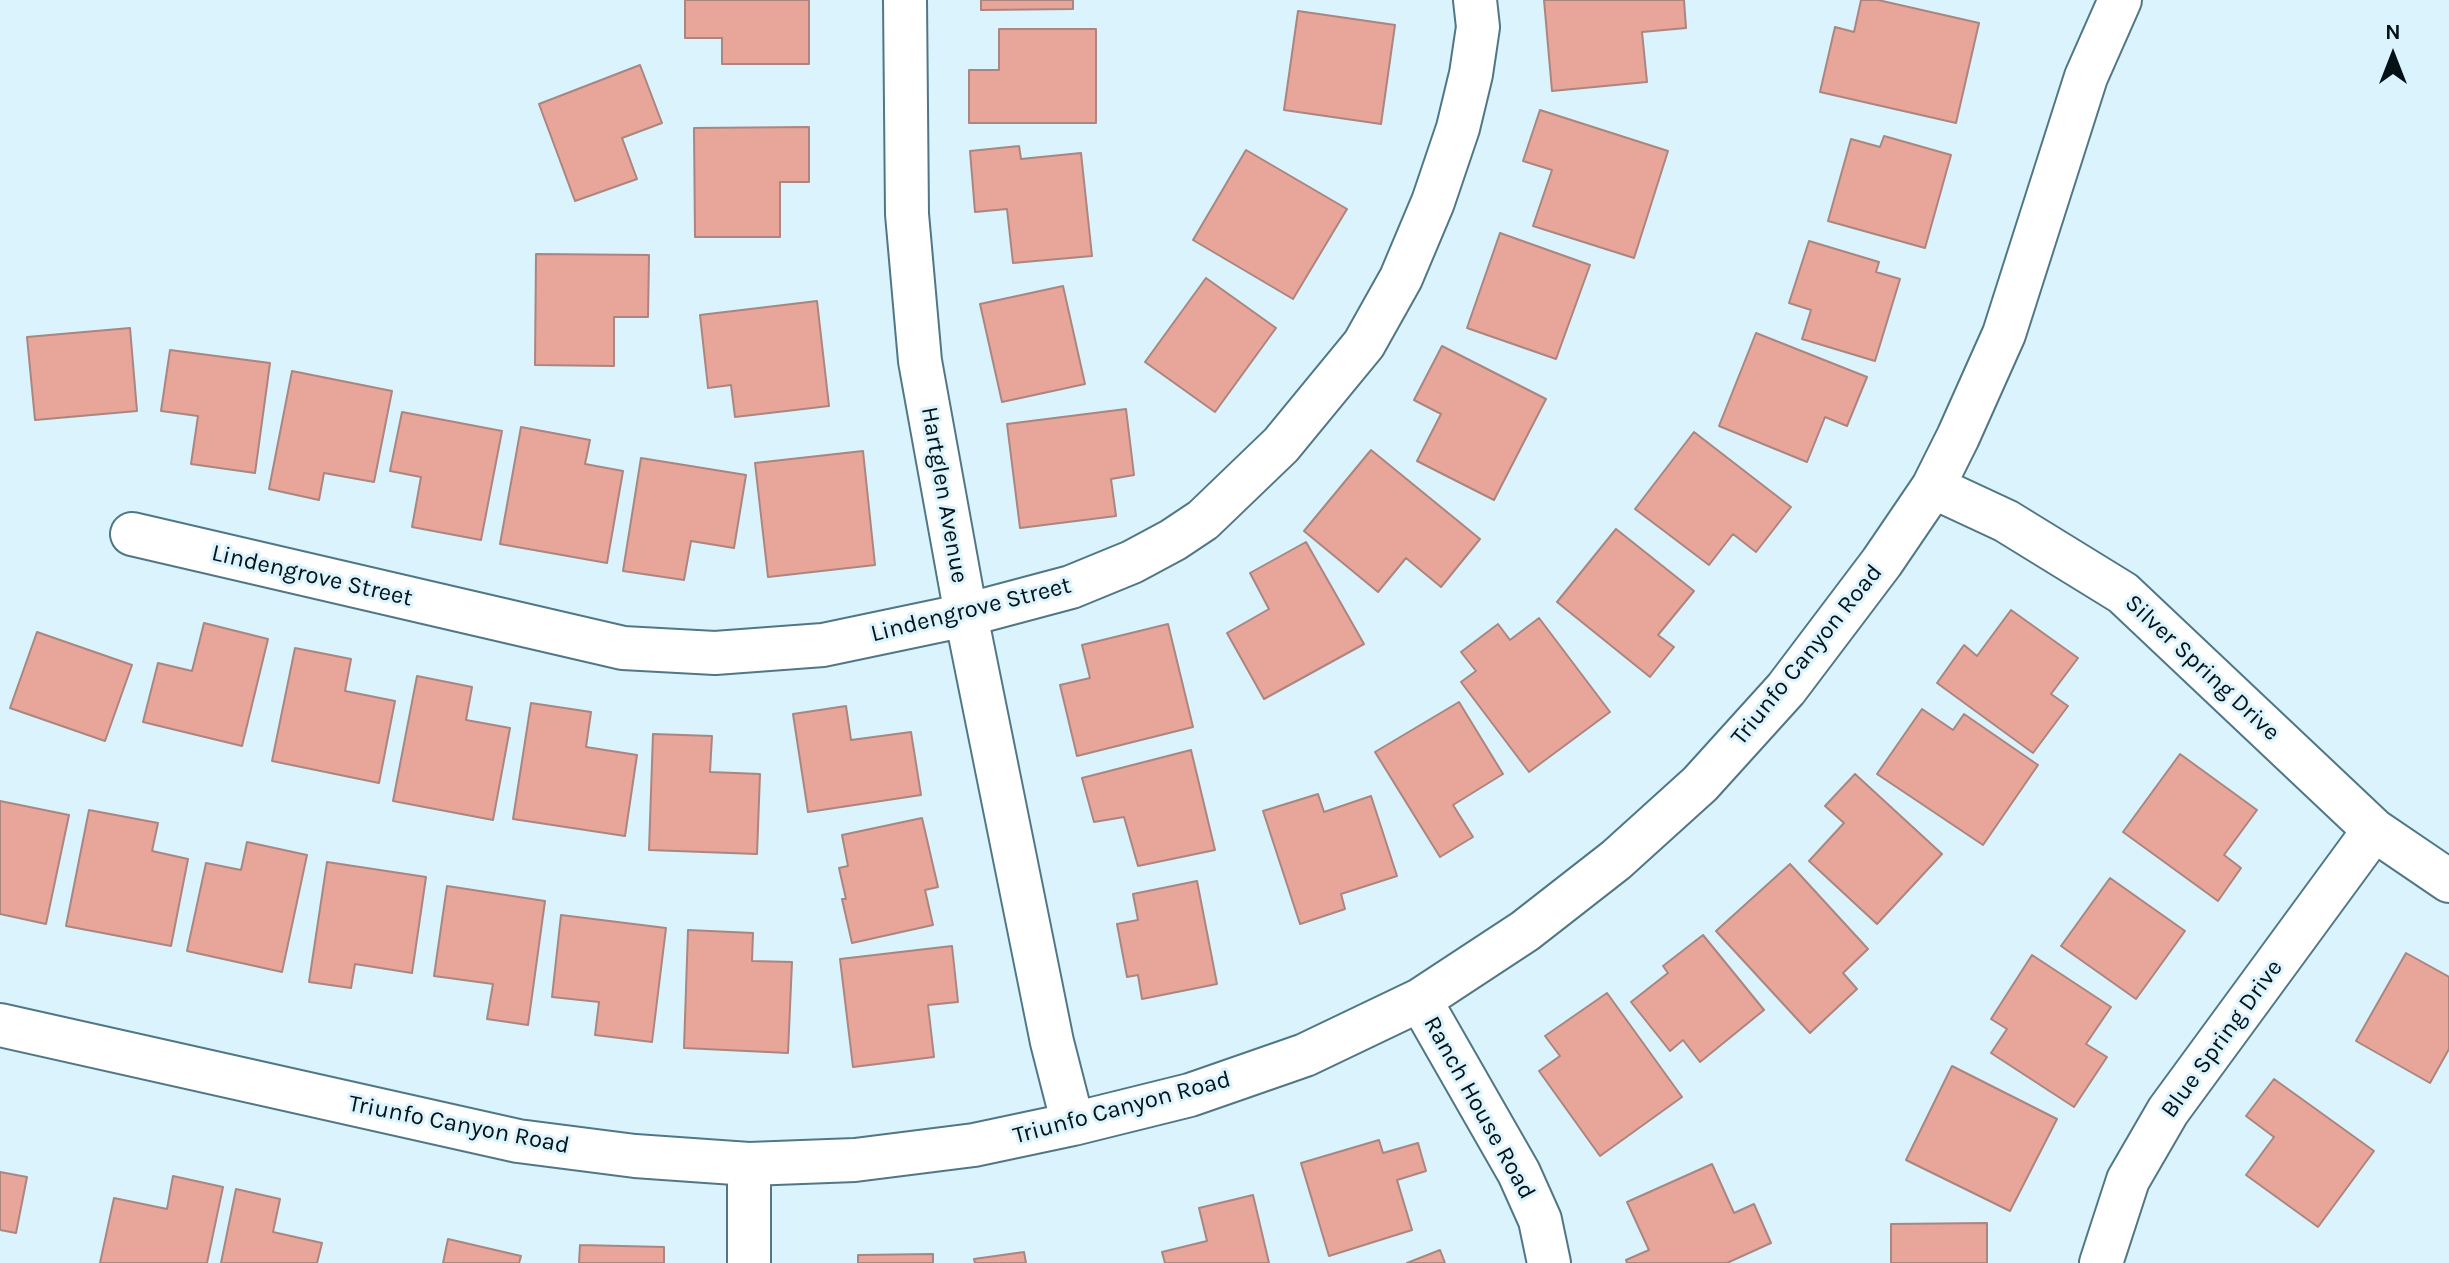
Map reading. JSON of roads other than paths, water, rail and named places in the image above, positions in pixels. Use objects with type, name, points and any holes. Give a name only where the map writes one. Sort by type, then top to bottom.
[{"type":"street","name":"Hartglen Avenue","points":[[905,0],[907,214],[920,361],[966,615],[1052,1042],[1073,1124]]},
{"type":"street","name":"Lindengrove Street","points":[[132,534],[623,648],[715,653],[823,645],[966,615],[1071,587],[1132,562],[1173,540],[1214,509],[1281,445],[1364,344],[1401,278],[1433,202],[1458,128],[1478,27],[1475,0]]},
{"type":"street","name":"Triunfo Canyon Road","points":[[0,1025],[518,1141],[635,1156],[749,1164],[855,1160],[974,1145],[1073,1124],[1190,1095],[1305,1055],[1420,1000],[1525,931],[1616,860],[1700,784],[1786,689],[1882,562],[1933,487],[2004,334],[2086,77],[2120,0]]},
{"type":"street","name":"Silver Spring Drive","points":[[1933,487],[2006,521],[2123,593],[2374,830],[2449,881]]},
{"type":"street","name":"Blue Spring Drive","points":[[2101,1263],[2128,1180],[2168,1111],[2374,830]]},
{"type":"street","name":"Ranch House Road","points":[[1420,1000],[1519,1173],[1540,1220],[1549,1263]]},
{"type":"street","points":[[749,1164],[749,1263]]}]
